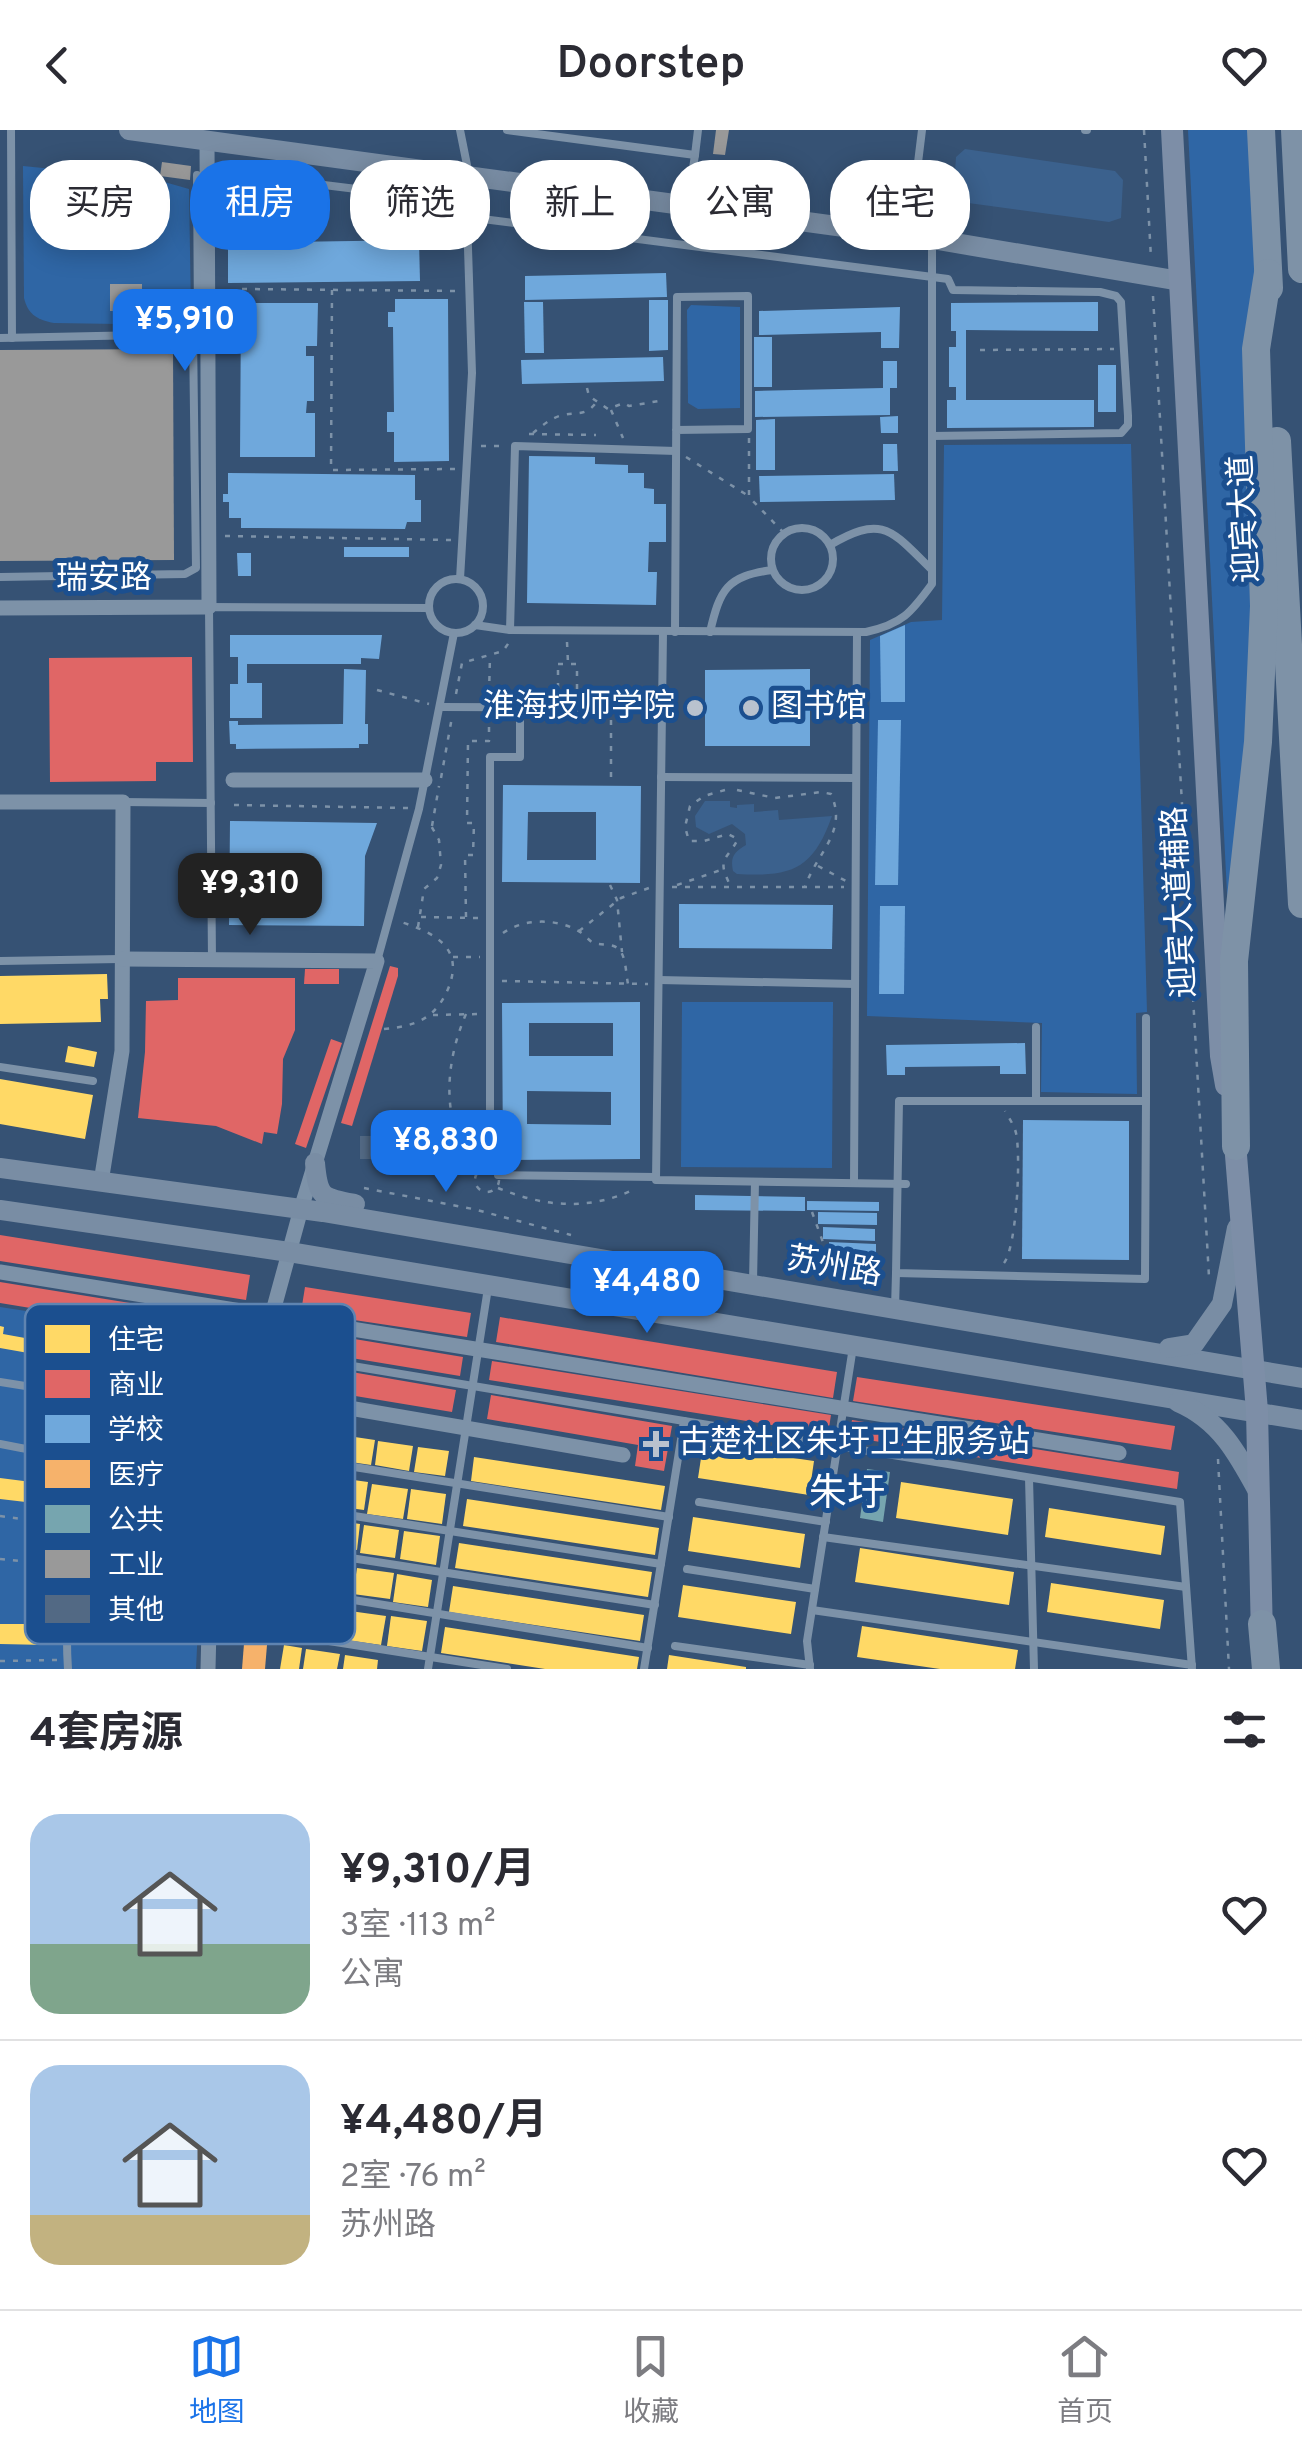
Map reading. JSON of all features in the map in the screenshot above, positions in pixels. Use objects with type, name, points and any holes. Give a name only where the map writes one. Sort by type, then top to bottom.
[{"type":"highway","name":"迎宾大道","points":[[1261,130],[1302,904]]},
{"type":"highway","points":[[1296,130],[1302,148]]},
{"type":"highway","points":[[1296,130],[1302,269]]},
{"type":"highway","points":[[1236,1146],[1234,960],[1258,742],[1264,606],[1256,350],[1268,273]]},
{"type":"highway","points":[[1262,1624],[1263,1669]]},
{"type":"main road","points":[[129,130],[207,140],[265,139],[384,160]]},
{"type":"main road","name":"迎宾大道辅路","points":[[1172,130],[1221,1056],[1236,1146],[1257,1411],[1262,1624]]},
{"type":"main road","points":[[490,178],[670,203]]},
{"type":"main road","points":[[970,245],[1180,281]]},
{"type":"main road","points":[[315,1163],[317,1188],[332,1200],[479,1226],[556,1252]]},
{"type":"main road","name":"苏州路","points":[[0,1168],[301,1209],[1302,1378]]},
{"type":"main road","points":[[1151,1352],[1194,1344],[1222,1304],[1241,1206]]},
{"type":"main road","points":[[0,1210],[289,1252],[1302,1420]]},
{"type":"main road","points":[[1158,1394],[1194,1409],[1216,1427],[1233,1446],[1259,1492]]},
{"type":"street","points":[[207,140],[208,607]]},
{"type":"street","name":"瑞安路","points":[[0,608],[208,607]]},
{"type":"street","points":[[234,780],[425,780]]},
{"type":"street","points":[[0,802],[123,802],[122,1051],[101,1182]]},
{"type":"street","points":[[122,959],[377,960],[275,1304]]},
{"type":"street","points":[[0,1272],[198,1304]]},
{"type":"street","points":[[355,1329],[1119,1453]]},
{"type":"street","points":[[355,1409],[624,1455]]},
{"type":"street","points":[[208,1644],[208,1669]]},
{"type":"lane","points":[[11,130],[12,338]]},
{"type":"lane","points":[[460,130],[466,160]]},
{"type":"lane","points":[[508,130],[694,155]]},
{"type":"lane","points":[[584,140],[586,130]]},
{"type":"lane","points":[[693,160],[698,130]]},
{"type":"lane","points":[[918,160],[922,130]]},
{"type":"lane","points":[[0,164],[11,165]]},
{"type":"lane","points":[[490,220],[948,279],[953,290],[1100,292],[1116,296],[1124,309],[1126,349],[1128,425],[1120,433],[932,436]]},
{"type":"lane","points":[[0,577],[184,574],[196,568],[193,334],[198,322],[198,250]]},
{"type":"lane","points":[[460,580],[470,446],[468,250]]},
{"type":"lane","points":[[475,626],[482,611],[480,594],[460,580],[437,586],[429,608],[440,628],[454,633],[475,626],[510,630],[857,632],[892,626],[912,612],[932,584],[932,250]]},
{"type":"lane","points":[[675,632],[676,400],[677,297],[748,296],[748,429],[676,430]]},
{"type":"lane","points":[[0,338],[193,334]]},
{"type":"lane","points":[[510,630],[515,446],[676,451]]},
{"type":"lane","points":[[804,527],[824,536],[830,545],[829,574],[814,587],[805,590],[786,586],[772,570],[772,550],[784,533],[804,527]]},
{"type":"lane","points":[[830,545],[854,531],[876,527],[904,542],[932,569]]},
{"type":"lane","points":[[710,632],[717,600],[724,590],[748,574],[772,570]]},
{"type":"lane","points":[[212,960],[208,607],[429,608]]},
{"type":"lane","points":[[663,632],[656,1180],[902,1184]]},
{"type":"lane","points":[[854,1183],[857,632]]},
{"type":"lane","points":[[377,960],[419,808],[454,633]]},
{"type":"lane","points":[[440,706],[662,708]]},
{"type":"lane","points":[[520,708],[520,758],[490,757],[494,1172],[656,1176]]},
{"type":"lane","points":[[661,777],[856,778]]},
{"type":"lane","points":[[123,802],[210,803]]},
{"type":"lane","points":[[0,961],[122,959]]},
{"type":"lane","points":[[659,982],[855,984]]},
{"type":"lane","points":[[896,1273],[1145,1279],[1146,1018]]},
{"type":"lane","points":[[1036,1027],[1036,1101]]},
{"type":"lane","points":[[0,1066],[93,1082]]},
{"type":"lane","points":[[895,1308],[902,1184],[899,1101],[1146,1101]]},
{"type":"lane","points":[[753,1284],[755,1182]]},
{"type":"lane","points":[[428,1669],[489,1285]]},
{"type":"lane","points":[[675,1646],[810,1667],[807,1641],[853,1344]]},
{"type":"lane","points":[[355,1366],[1180,1502],[1192,1667],[812,1610]]},
{"type":"lane","points":[[0,1382],[25,1386]]},
{"type":"lane","points":[[644,1669],[684,1421]]},
{"type":"lane","points":[[0,1444],[25,1448]]},
{"type":"lane","points":[[355,1468],[669,1516]]},
{"type":"lane","points":[[1029,1478],[1034,1669]]},
{"type":"lane","points":[[700,1502],[826,1522]]},
{"type":"lane","points":[[355,1516],[662,1564]]},
{"type":"lane","points":[[823,1537],[1186,1587]]},
{"type":"lane","points":[[355,1560],[654,1606]]},
{"type":"lane","points":[[688,1569],[815,1589]]},
{"type":"lane","points":[[355,1600],[648,1648]]},
{"type":"lane","points":[[348,1644],[507,1669]]},
{"type":"path","points":[[1144,130],[1209,1280]]},
{"type":"path","points":[[242,289],[470,291]]},
{"type":"path","points":[[332,290],[331,470],[468,468]]},
{"type":"path","points":[[980,350],[1126,349]]},
{"type":"path","points":[[587,388],[596,403],[611,408],[624,403],[629,406],[676,400]]},
{"type":"path","points":[[533,433],[560,415],[589,411],[596,403]]},
{"type":"path","points":[[611,408],[624,446]]},
{"type":"path","points":[[748,429],[749,496]]},
{"type":"path","points":[[470,446],[515,446]]},
{"type":"path","points":[[676,451],[749,496],[784,533]]},
{"type":"path","points":[[224,536],[463,540]]},
{"type":"path","points":[[567,630],[568,664]]},
{"type":"path","points":[[466,918],[465,855],[473,855],[474,839],[474,822],[467,822],[468,741],[488,741],[490,656]]},
{"type":"path","points":[[558,664],[568,664],[577,664],[577,696],[558,696],[558,664]]},
{"type":"path","points":[[377,690],[440,706]]},
{"type":"path","points":[[611,708],[611,778]]},
{"type":"path","points":[[731,887],[722,870],[724,853],[738,839],[728,834],[689,841],[685,827],[690,806],[716,791],[732,789],[775,798],[832,794],[838,810],[837,825],[806,887]]},
{"type":"path","points":[[234,805],[419,808],[434,828],[441,852],[437,878],[424,890],[418,928]]},
{"type":"path","points":[[815,864],[856,887]]},
{"type":"path","points":[[672,887],[722,870]]},
{"type":"path","points":[[610,885],[618,900],[628,984]]},
{"type":"path","points":[[579,931],[618,900],[640,889],[856,887]]},
{"type":"path","points":[[420,917],[490,918]]},
{"type":"path","points":[[384,1029],[409,1027],[439,1009],[454,976],[448,949],[429,931],[390,918]]},
{"type":"path","points":[[490,943],[512,927],[555,922],[579,931],[593,943],[616,947],[622,954]]},
{"type":"path","points":[[451,957],[490,956]]},
{"type":"path","points":[[490,981],[659,982]]},
{"type":"path","points":[[466,1014],[456,1036],[448,1093],[467,1159],[478,1172],[494,1172],[497,1187]]},
{"type":"path","points":[[431,1015],[490,1014]]},
{"type":"path","points":[[995,1276],[1009,1256],[1015,1213],[1016,1136],[999,1101]]},
{"type":"path","points":[[478,1172],[474,1179],[479,1190],[490,1192],[497,1187]]},
{"type":"path","points":[[497,1187],[538,1202],[577,1204],[630,1192],[656,1176]]},
{"type":"path","points":[[360,1187],[474,1209],[576,1236]]},
{"type":"path","points":[[812,1212],[837,1282]]},
{"type":"path","points":[[1216,1427],[1229,1669]]},
{"type":"path","points":[[0,1516],[25,1520]]},
{"type":"path","points":[[0,1558],[25,1559]]},
{"type":"path","points":[[0,1662],[68,1664]]},
{"type":"shaded area","points":[[1188,130],[1253,130],[1260,586],[1229,932]]},
{"type":"shaded area","points":[[965,149],[1115,171],[1123,180],[1121,218],[1109,222],[970,203],[970,160],[956,157]]},
{"type":"shaded area","points":[[23,166],[30,167],[30,250],[170,250],[170,184],[189,189],[191,314],[183,325],[54,323],[31,313],[24,298]]},
{"type":"shaded area","points":[[691,305],[740,307],[740,408],[698,409],[688,403],[687,310]]},
{"type":"shaded area","points":[[1131,444],[1147,1012],[1136,1013],[1137,1094],[1041,1092],[1042,1023],[867,1016],[870,640],[911,622],[942,620],[944,445]]},
{"type":"shaded area","points":[[705,801],[730,801],[730,807],[737,808],[754,804],[754,812],[778,810],[779,820],[832,816],[817,848],[798,866],[772,874],[737,874],[733,871],[733,858],[746,845],[745,834],[732,824],[709,834],[696,827],[695,816]]},
{"type":"shaded area","points":[[682,1002],[833,1002],[832,1168],[681,1167]]},
{"type":"shaded area","points":[[0,1307],[25,1311],[25,1644],[197,1644],[196,1669],[0,1669]]},
{"type":"building: 住宅","points":[[107,974],[108,999],[100,999],[101,1022],[0,1024],[0,976]]},
{"type":"building: 住宅","points":[[68,1046],[97,1052],[94,1067],[65,1062]]},
{"type":"building: 住宅","points":[[0,1079],[93,1095],[85,1139],[0,1124]]},
{"type":"building: 住宅","points":[[0,1326],[4,1327],[3,1334],[25,1338],[25,1352],[0,1348]]},
{"type":"building: 住宅","points":[[355,1437],[375,1440],[371,1465],[355,1463]]},
{"type":"building: 住宅","points":[[378,1441],[413,1446],[409,1471],[375,1465]]},
{"type":"building: 住宅","points":[[703,1445],[814,1461],[809,1495],[698,1478]]},
{"type":"building: 住宅","points":[[418,1447],[449,1451],[445,1476],[414,1472]]},
{"type":"building: 住宅","points":[[474,1457],[665,1486],[661,1510],[471,1481]]},
{"type":"building: 住宅","points":[[0,1478],[25,1481],[25,1502],[0,1499]]},
{"type":"building: 住宅","points":[[355,1480],[368,1482],[364,1510],[355,1509]]},
{"type":"building: 住宅","points":[[901,1482],[1013,1499],[1008,1535],[896,1518]]},
{"type":"building: 住宅","points":[[372,1484],[408,1489],[403,1519],[367,1514]]},
{"type":"building: 住宅","points":[[411,1489],[446,1494],[442,1524],[407,1519]]},
{"type":"building: 住宅","points":[[467,1499],[659,1528],[655,1555],[463,1526]]},
{"type":"building: 住宅","points":[[1049,1508],[1165,1526],[1161,1555],[1045,1537]]},
{"type":"building: 住宅","points":[[693,1517],[805,1534],[800,1568],[688,1551]]},
{"type":"building: 住宅","points":[[355,1523],[360,1524],[355,1550]]},
{"type":"building: 住宅","points":[[364,1525],[399,1530],[395,1558],[360,1553]]},
{"type":"building: 住宅","points":[[404,1531],[440,1536],[436,1565],[400,1559]]},
{"type":"building: 住宅","points":[[459,1543],[652,1572],[648,1597],[455,1568]]},
{"type":"building: 住宅","points":[[860,1548],[1014,1572],[1009,1605],[855,1582]]},
{"type":"building: 住宅","points":[[357,1568],[394,1573],[390,1599],[355,1594]]},
{"type":"building: 住宅","points":[[397,1574],[432,1580],[428,1607],[393,1602]]},
{"type":"building: 住宅","points":[[1051,1583],[1164,1600],[1160,1629],[1047,1612]]},
{"type":"building: 住宅","points":[[683,1585],[796,1602],[791,1634],[678,1617]]},
{"type":"building: 住宅","points":[[453,1586],[644,1615],[640,1641],[449,1612]]},
{"type":"building: 住宅","points":[[355,1612],[386,1616],[381,1645],[355,1641]]},
{"type":"building: 住宅","points":[[391,1616],[427,1621],[422,1651],[387,1646]]},
{"type":"building: 住宅","points":[[0,1624],[25,1624],[25,1644],[46,1645],[0,1644]]},
{"type":"building: 住宅","points":[[862,1626],[1018,1650],[1015,1669],[940,1669],[857,1657]]},
{"type":"building: 住宅","points":[[445,1627],[639,1657],[637,1669],[545,1669],[441,1653]]},
{"type":"building: 住宅","points":[[284,1645],[302,1648],[299,1669],[280,1669]]},
{"type":"building: 住宅","points":[[306,1649],[340,1654],[337,1669],[303,1669]]},
{"type":"building: 住宅","points":[[345,1655],[378,1660],[377,1669],[343,1669]]},
{"type":"building: 住宅","points":[[669,1655],[746,1667],[746,1669],[667,1669]]},
{"type":"building: 商业","points":[[192,657],[193,762],[156,762],[156,781],[50,782],[49,658]]},
{"type":"building: 商业","points":[[390,966],[398,968],[398,976],[352,1126],[341,1123]]},
{"type":"building: 商业","points":[[305,969],[339,969],[339,984],[304,984]]},
{"type":"building: 商业","points":[[178,978],[295,978],[295,1030],[283,1059],[277,1134],[264,1132],[262,1144],[216,1126],[138,1118],[146,1001],[178,1000]]},
{"type":"building: 商业","points":[[331,1039],[342,1043],[306,1148],[295,1144]]},
{"type":"building: 商业","points":[[0,1235],[250,1275],[246,1300],[0,1261]]},
{"type":"building: 商业","points":[[0,1282],[136,1304],[25,1304],[25,1307],[0,1303]]},
{"type":"building: 商业","points":[[305,1287],[471,1313],[467,1337],[355,1320],[355,1304],[302,1304]]},
{"type":"building: 商业","points":[[500,1317],[837,1372],[833,1398],[496,1342]]},
{"type":"building: 商业","points":[[355,1339],[463,1357],[460,1376],[355,1359]]},
{"type":"building: 商业","points":[[492,1361],[831,1415],[828,1434],[489,1380]]},
{"type":"building: 商业","points":[[355,1373],[456,1390],[452,1412],[355,1396]]},
{"type":"building: 商业","points":[[857,1377],[1175,1426],[1171,1450],[853,1401]]},
{"type":"building: 商业","points":[[491,1395],[672,1426],[664,1471],[635,1466],[638,1445],[487,1419]]},
{"type":"building: 商业","points":[[852,1420],[1179,1472],[1177,1489],[849,1437]]},
{"type":"building: 学校","points":[[330,241],[350,241],[350,250],[419,250],[420,281],[228,283],[228,250],[330,250]]},
{"type":"building: 学校","points":[[666,273],[667,297],[525,300],[525,276]]},
{"type":"building: 学校","points":[[395,299],[448,299],[449,461],[394,462],[394,432],[387,432],[387,412],[394,412],[393,327],[388,327],[388,312],[395,312]]},
{"type":"building: 学校","points":[[649,300],[668,300],[668,350],[649,351]]},
{"type":"building: 学校","points":[[524,302],[543,302],[544,353],[525,353]]},
{"type":"building: 学校","points":[[1098,302],[1098,331],[966,330],[966,400],[1094,400],[1094,427],[947,428],[947,400],[956,400],[956,387],[949,387],[949,347],[956,347],[956,331],[951,331],[951,303]]},
{"type":"building: 学校","points":[[241,303],[318,303],[317,346],[306,346],[306,356],[314,356],[314,401],[307,401],[306,413],[315,413],[315,457],[240,457]]},
{"type":"building: 学校","points":[[900,307],[899,348],[881,348],[881,332],[759,335],[759,311]]},
{"type":"building: 学校","points":[[754,337],[772,337],[772,387],[754,387]]},
{"type":"building: 学校","points":[[663,357],[664,381],[522,384],[521,360]]},
{"type":"building: 学校","points":[[883,361],[897,361],[897,388],[890,388],[890,415],[755,417],[755,391],[883,388]]},
{"type":"building: 学校","points":[[1098,365],[1116,365],[1116,412],[1098,412]]},
{"type":"building: 学校","points":[[898,416],[898,433],[881,433],[880,417]]},
{"type":"building: 学校","points":[[775,419],[775,470],[756,470],[756,420]]},
{"type":"building: 学校","points":[[883,444],[897,444],[898,471],[883,471]]},
{"type":"building: 学校","points":[[529,456],[595,457],[595,464],[628,465],[628,473],[644,473],[644,488],[654,489],[654,504],[666,504],[666,542],[649,542],[648,572],[657,572],[656,605],[527,603]]},
{"type":"building: 学校","points":[[228,473],[415,475],[415,500],[421,500],[421,522],[407,522],[405,529],[241,528],[241,518],[229,518],[229,502],[223,502],[223,494],[228,494]]},
{"type":"building: 学校","points":[[894,474],[895,500],[760,502],[759,476]]},
{"type":"building: 学校","points":[[344,547],[409,547],[409,557],[344,557]]},
{"type":"building: 学校","points":[[237,553],[251,553],[251,576],[238,576]]},
{"type":"building: 学校","points":[[905,625],[905,702],[881,702],[880,636]]},
{"type":"building: 学校","points":[[230,635],[382,635],[379,659],[361,658],[361,664],[247,664],[247,683],[262,683],[262,718],[230,718],[230,684],[238,684],[238,657],[230,657]]},
{"type":"building: 学校","points":[[344,669],[366,670],[368,744],[359,744],[359,748],[236,749],[236,744],[230,744],[229,721],[238,721],[238,725],[343,724]]},
{"type":"building: 学校","name":"图书馆","points":[[810,669],[810,746],[705,746],[705,670]]},
{"type":"building: 学校","points":[[878,720],[901,720],[898,885],[875,885]]},
{"type":"building: 学校","points":[[503,785],[641,786],[640,883],[502,882]],"holes":[[[528,812],[596,812],[596,860],[527,860]]]},
{"type":"building: 学校","points":[[230,821],[377,823],[365,856],[364,926],[229,925]]},
{"type":"building: 学校","points":[[679,904],[833,905],[832,949],[679,948]]},
{"type":"building: 学校","points":[[880,906],[905,906],[904,994],[879,994]]},
{"type":"building: 学校","points":[[640,1002],[640,1159],[503,1160],[502,1003]],"holes":[[[529,1023],[613,1023],[613,1056],[529,1056]],[[527,1091],[611,1092],[611,1125],[527,1124]]]},
{"type":"building: 学校","points":[[1025,1043],[1026,1074],[1000,1074],[1000,1066],[905,1067],[905,1075],[887,1075],[886,1045]]},
{"type":"building: 学校","points":[[1023,1120],[1129,1121],[1129,1260],[1022,1259]]},
{"type":"building: 学校","points":[[695,1195],[805,1197],[805,1211],[695,1210]]},
{"type":"building: 学校","points":[[807,1201],[879,1202],[879,1211],[807,1210]]},
{"type":"building: 学校","points":[[818,1212],[877,1213],[877,1225],[818,1224]]},
{"type":"building: 学校","points":[[823,1227],[875,1229],[875,1241],[823,1239]]},
{"type":"building: 学校","points":[[829,1242],[876,1244],[876,1257],[829,1255]]},
{"type":"building: 学校","points":[[839,1257],[877,1259],[876,1273],[838,1271]]},
{"type":"building: 医疗","points":[[244,1644],[267,1644],[265,1669],[242,1669]]},
{"type":"building: 公共","points":[[867,1469],[890,1472],[883,1522],[860,1518]]},
{"type":"building: 工业","points":[[716,130],[729,130],[725,155],[713,154]]},
{"type":"building: 工业","points":[[170,163],[190,166],[190,180],[170,177]]},
{"type":"building: 工业","points":[[110,284],[142,284],[142,311],[110,311]]},
{"type":"building: 工业","points":[[173,349],[174,560],[0,561],[0,350]]},
{"type":"building: 其他","points":[[360,1136],[400,1136],[400,1159],[360,1159]]},
{"type":"place","name":"淮海技师学院","points":[[695,708]]},
{"type":"place","name":"图书馆","points":[[751,708]]},
{"type":"place","name":"古楚社区朱圩卫生服务站","points":[[656,1444]]},
{"type":"district","name":"朱圩","points":[[847,1495]]}]
